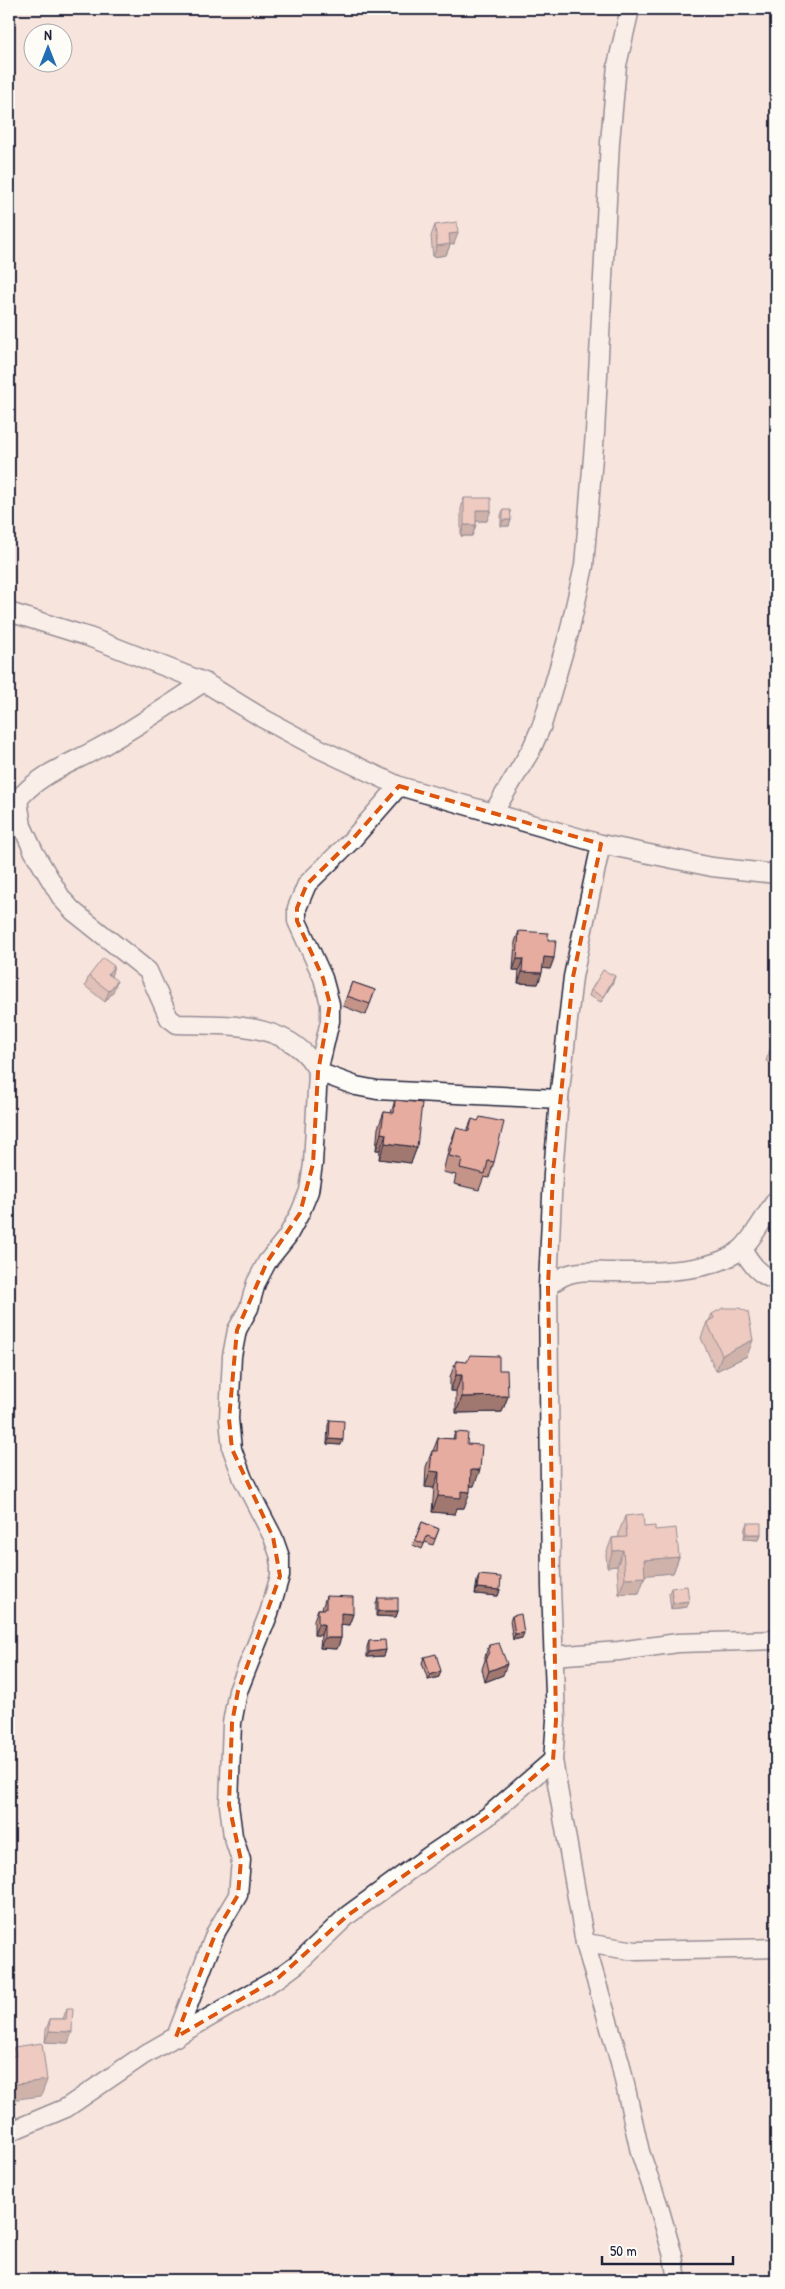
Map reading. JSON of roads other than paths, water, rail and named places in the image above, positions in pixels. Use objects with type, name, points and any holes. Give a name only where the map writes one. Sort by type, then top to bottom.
[{"type":"street","points":[[493,813],[531,750],[542,724],[569,632],[584,566],[596,413],[610,142],[617,65],[630,9]]},
{"type":"street","points":[[9,612],[89,637],[204,682],[312,745],[399,786],[601,844],[712,867],[776,874]]},
{"type":"street","points":[[204,682],[98,749],[38,780],[18,800],[18,813],[34,852],[62,899],[73,911],[148,971],[169,1018],[177,1024],[246,1027],[283,1037],[302,1048],[312,1059],[318,1072],[356,1086],[377,1090],[559,1099]]},
{"type":"street","points":[[176,2037],[216,1932],[238,1895],[242,1860],[233,1836],[229,1805],[232,1723],[238,1691],[266,1622],[280,1576],[280,1557],[273,1537],[243,1479],[232,1449],[228,1419],[232,1356],[237,1330],[249,1308],[256,1284],[267,1262],[287,1237],[300,1213],[308,1191],[313,1164],[318,1072],[330,1021],[330,1004],[324,978],[297,921],[296,908],[307,884],[351,841],[399,786]]},
{"type":"street","points":[[601,844],[573,977],[559,1099],[548,1286],[553,1656],[556,1720],[553,1760],[585,1943],[620,2062],[640,2152],[674,2256],[677,2280]]},
{"type":"street","points":[[548,1286],[565,1275],[582,1272],[628,1272],[708,1265],[724,1260],[742,1249],[776,1200]]},
{"type":"street","points":[[742,1249],[755,1269],[768,1278],[776,1280]]},
{"type":"street","points":[[553,1656],[619,1651],[678,1643],[776,1640]]},
{"type":"street","points":[[9,2132],[66,2108],[142,2056],[278,1978],[296,1964],[348,1915],[421,1861],[487,1817],[553,1760]]},
{"type":"street","points":[[585,1943],[636,1951],[776,1948]]}]
